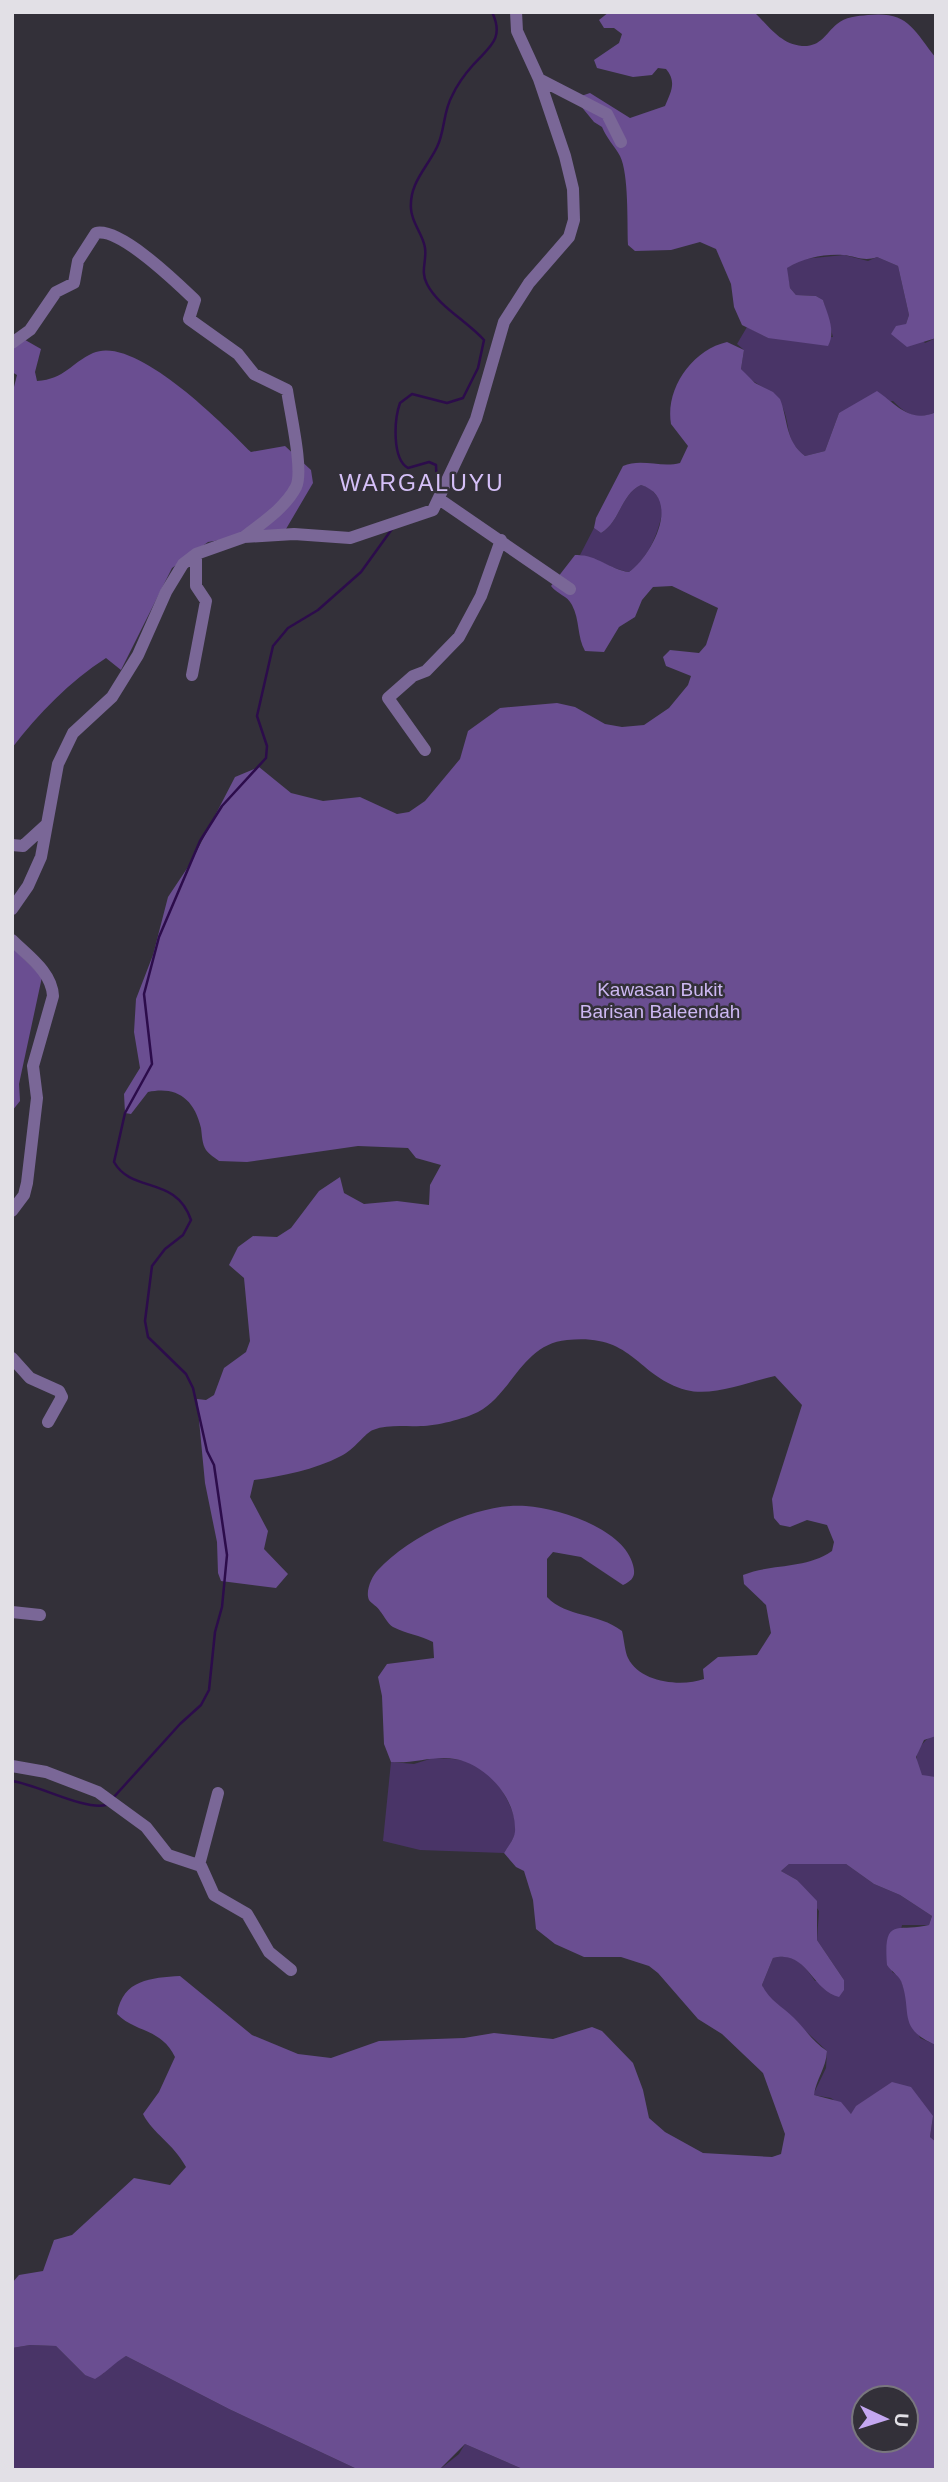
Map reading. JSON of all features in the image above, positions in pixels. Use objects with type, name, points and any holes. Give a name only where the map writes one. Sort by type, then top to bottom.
[{"type":"street","points":[[12,909],[28,886],[41,857],[58,764],[73,733],[111,697],[138,655],[173,577],[196,554],[244,537],[294,534],[350,538],[433,510],[476,419],[505,322],[529,283],[569,237],[574,220],[573,189],[539,79],[517,31],[516,12]]},
{"type":"street","points":[[539,79],[607,114],[621,142]]},
{"type":"street","points":[[12,343],[31,329],[37,315],[56,292],[74,283],[77,263],[96,233],[108,233],[141,253],[195,300],[189,319],[238,354],[254,374],[287,390],[299,464],[298,482],[274,512],[244,537]]},
{"type":"street","points":[[439,499],[570,589]]},
{"type":"street","points":[[425,750],[388,698],[413,676],[424,673],[459,637],[481,596],[501,540]]},
{"type":"street","points":[[192,675],[206,601],[196,586],[196,554]]},
{"type":"street","points":[[12,845],[23,846],[46,825]]},
{"type":"street","points":[[12,940],[44,972],[52,984],[52,996],[33,1066],[37,1098],[27,1183],[24,1195],[12,1211]]},
{"type":"street","points":[[12,1358],[30,1378],[59,1391],[62,1397],[59,1407],[48,1422]]},
{"type":"street","points":[[12,1612],[40,1615]]},
{"type":"street","points":[[12,1766],[46,1772],[102,1795],[146,1827],[168,1855],[199,1865]]},
{"type":"street","points":[[218,1793],[199,1865],[214,1895],[247,1914],[269,1952],[291,1970]]},
{"type":"shaded area","points":[[844,255],[868,261],[877,257],[898,266],[909,315],[906,324],[925,343],[936,338],[936,412],[923,416],[912,415],[893,401],[839,413],[825,451],[805,456],[791,438],[785,413],[778,400],[741,369],[744,350],[737,344],[747,327],[768,338],[833,337],[823,300],[816,296],[796,295],[790,288],[786,268],[803,259]]},
{"type":"shaded area","points":[[641,485],[650,488],[663,503],[657,532],[643,559],[629,572],[580,555],[594,528],[601,533],[607,528],[629,495]]},
{"type":"shaded area","points":[[933,1735],[936,1736],[936,1777],[922,1776],[917,1764],[917,1753]]},
{"type":"shaded area","points":[[433,1758],[471,1763],[483,1769],[497,1783],[512,1811],[516,1828],[514,1838],[504,1853],[420,1850],[383,1841],[391,1762],[414,1764]]},
{"type":"shaded area","points":[[789,1864],[846,1864],[874,1884],[900,1895],[932,1916],[929,1925],[902,1925],[892,1972],[900,1977],[920,2038],[936,2045],[936,2142],[930,2137],[933,2116],[851,2114],[831,2098],[813,2095],[826,2068],[827,2051],[766,1994],[762,1985],[773,1958],[781,1957],[798,1962],[815,1981],[844,1980],[817,1940],[819,1911],[797,1880],[781,1871]]},
{"type":"shaded area","points":[[30,2345],[56,2346],[85,2375],[103,2374],[109,2365],[126,2356],[229,2409],[359,2470],[12,2470],[12,2348]]},
{"type":"shaded area","points":[[465,2444],[525,2470],[439,2470],[459,2454]]},
{"type":"green space","points":[[609,12],[754,12],[781,38],[802,46],[818,42],[847,18],[892,16],[908,24],[936,58],[936,338],[907,347],[891,334],[896,326],[906,324],[909,315],[898,266],[877,257],[868,259],[843,255],[821,256],[787,268],[790,288],[796,295],[816,296],[823,300],[831,329],[828,346],[768,338],[742,325],[734,307],[731,284],[716,249],[700,242],[671,250],[635,251],[628,245],[623,164],[602,127],[594,122],[580,105],[581,96],[590,93],[630,118],[665,106],[672,83],[666,69],[658,68],[652,75],[633,77],[597,68],[594,60],[619,43],[622,34],[614,28],[604,28],[599,20]]},
{"type":"green space","points":[[20,337],[41,349],[35,372],[37,381],[61,374],[93,353],[111,351],[132,357],[178,385],[251,452],[285,446],[311,470],[313,483],[286,529],[208,542],[172,568],[121,670],[106,658],[92,667],[55,699],[12,748],[12,395],[17,375],[12,372],[12,339]]},
{"type":"green space","name":"Kawasan Bukit Barisan Baleendah","points":[[727,342],[744,350],[741,369],[755,383],[773,392],[780,399],[790,437],[805,456],[825,451],[839,413],[877,391],[911,414],[918,416],[936,412],[936,1736],[924,1740],[916,1757],[922,1775],[936,1777],[936,2045],[915,2032],[911,2025],[901,1981],[887,1965],[886,1949],[890,1932],[929,1925],[932,1916],[900,1895],[874,1884],[846,1864],[789,1864],[781,1871],[797,1880],[817,1901],[817,1940],[844,1980],[844,1990],[839,1997],[830,1993],[794,1959],[784,1957],[773,1958],[762,1985],[772,1999],[827,2051],[814,2095],[841,2102],[851,2114],[856,2106],[892,2082],[911,2087],[933,2116],[930,2137],[936,2142],[936,2470],[525,2470],[465,2444],[439,2470],[359,2470],[229,2409],[126,2356],[95,2379],[85,2375],[56,2346],[30,2345],[12,2348],[12,2283],[19,2275],[43,2271],[54,2240],[72,2235],[134,2178],[170,2185],[186,2167],[143,2114],[159,2092],[175,2057],[163,2041],[117,2014],[120,2002],[132,1987],[140,1983],[180,1976],[252,2035],[298,2054],[331,2058],[379,2041],[464,2038],[494,2033],[553,2039],[592,2027],[602,2031],[633,2063],[649,2118],[665,2132],[703,2153],[772,2157],[781,2154],[785,2134],[763,2073],[722,2034],[698,2019],[658,1973],[649,1966],[621,1957],[584,1957],[555,1944],[536,1929],[533,1900],[524,1871],[516,1867],[504,1853],[515,1831],[514,1816],[496,1784],[477,1768],[455,1759],[391,1762],[384,1744],[382,1696],[378,1677],[387,1664],[434,1658],[433,1642],[393,1627],[369,1600],[368,1592],[374,1576],[391,1557],[446,1524],[507,1506],[555,1511],[588,1523],[617,1541],[627,1552],[634,1575],[623,1585],[581,1557],[553,1552],[547,1559],[547,1597],[555,1604],[603,1621],[622,1631],[628,1658],[642,1673],[662,1681],[685,1683],[704,1679],[703,1669],[718,1657],[757,1655],[771,1633],[766,1605],[744,1584],[743,1575],[810,1561],[832,1551],[834,1542],[827,1525],[807,1520],[790,1527],[780,1525],[774,1518],[772,1499],[802,1405],[775,1376],[730,1388],[696,1392],[669,1384],[621,1349],[607,1343],[567,1340],[539,1350],[500,1394],[478,1412],[434,1425],[379,1428],[370,1431],[346,1453],[331,1461],[298,1472],[254,1480],[250,1497],[268,1531],[264,1549],[288,1574],[276,1588],[221,1581],[218,1573],[217,1542],[205,1483],[197,1399],[206,1400],[214,1395],[224,1368],[246,1352],[250,1341],[244,1278],[229,1265],[238,1247],[253,1236],[277,1237],[291,1228],[319,1191],[340,1177],[344,1193],[364,1204],[397,1201],[429,1205],[430,1185],[441,1165],[416,1158],[408,1148],[358,1146],[247,1162],[219,1161],[205,1148],[198,1118],[189,1102],[182,1096],[167,1091],[148,1092],[131,1114],[125,1113],[124,1094],[140,1068],[134,1032],[136,999],[153,955],[168,897],[190,864],[235,777],[259,767],[291,793],[323,801],[360,797],[397,814],[409,812],[425,801],[460,759],[468,731],[500,708],[557,703],[575,707],[605,724],[622,727],[644,725],[669,708],[688,685],[691,676],[666,666],[663,657],[670,650],[699,653],[706,645],[718,608],[672,586],[653,587],[642,600],[635,617],[619,627],[604,652],[585,651],[572,605],[551,586],[575,555],[583,555],[629,572],[646,554],[659,528],[661,514],[660,502],[653,492],[641,485],[634,489],[612,522],[601,533],[594,528],[596,518],[623,466],[637,463],[680,463],[688,446],[671,424],[672,398],[684,373],[703,353]]},
{"type":"green space","points":[[12,947],[42,977],[19,1084],[20,1101],[12,1111]]},
{"type":"waterway","points":[[437,490],[436,465],[429,462],[408,468],[399,456],[396,419],[400,403],[412,394],[447,403],[463,398],[478,368],[484,340],[445,306],[427,284],[424,275],[425,248],[412,214],[411,200],[416,183],[440,141],[447,108],[454,92],[496,36],[496,21],[492,12]]},
{"type":"waterway","points":[[113,1798],[180,1724],[201,1705],[209,1690],[227,1555],[214,1465],[207,1451],[193,1388],[186,1374],[148,1337],[145,1321],[152,1266],[165,1249],[183,1235],[191,1220],[175,1196],[132,1178],[122,1172],[114,1162],[125,1113],[152,1064],[144,994],[159,937],[200,841],[222,806],[266,758],[267,746],[257,716],[273,646],[288,628],[318,610],[361,572],[392,529]]},
{"type":"waterway","points":[[12,1781],[73,1801],[96,1806],[106,1805]]},
{"type":"district","name":"WARGALUYU","points":[[422,483]]}]
